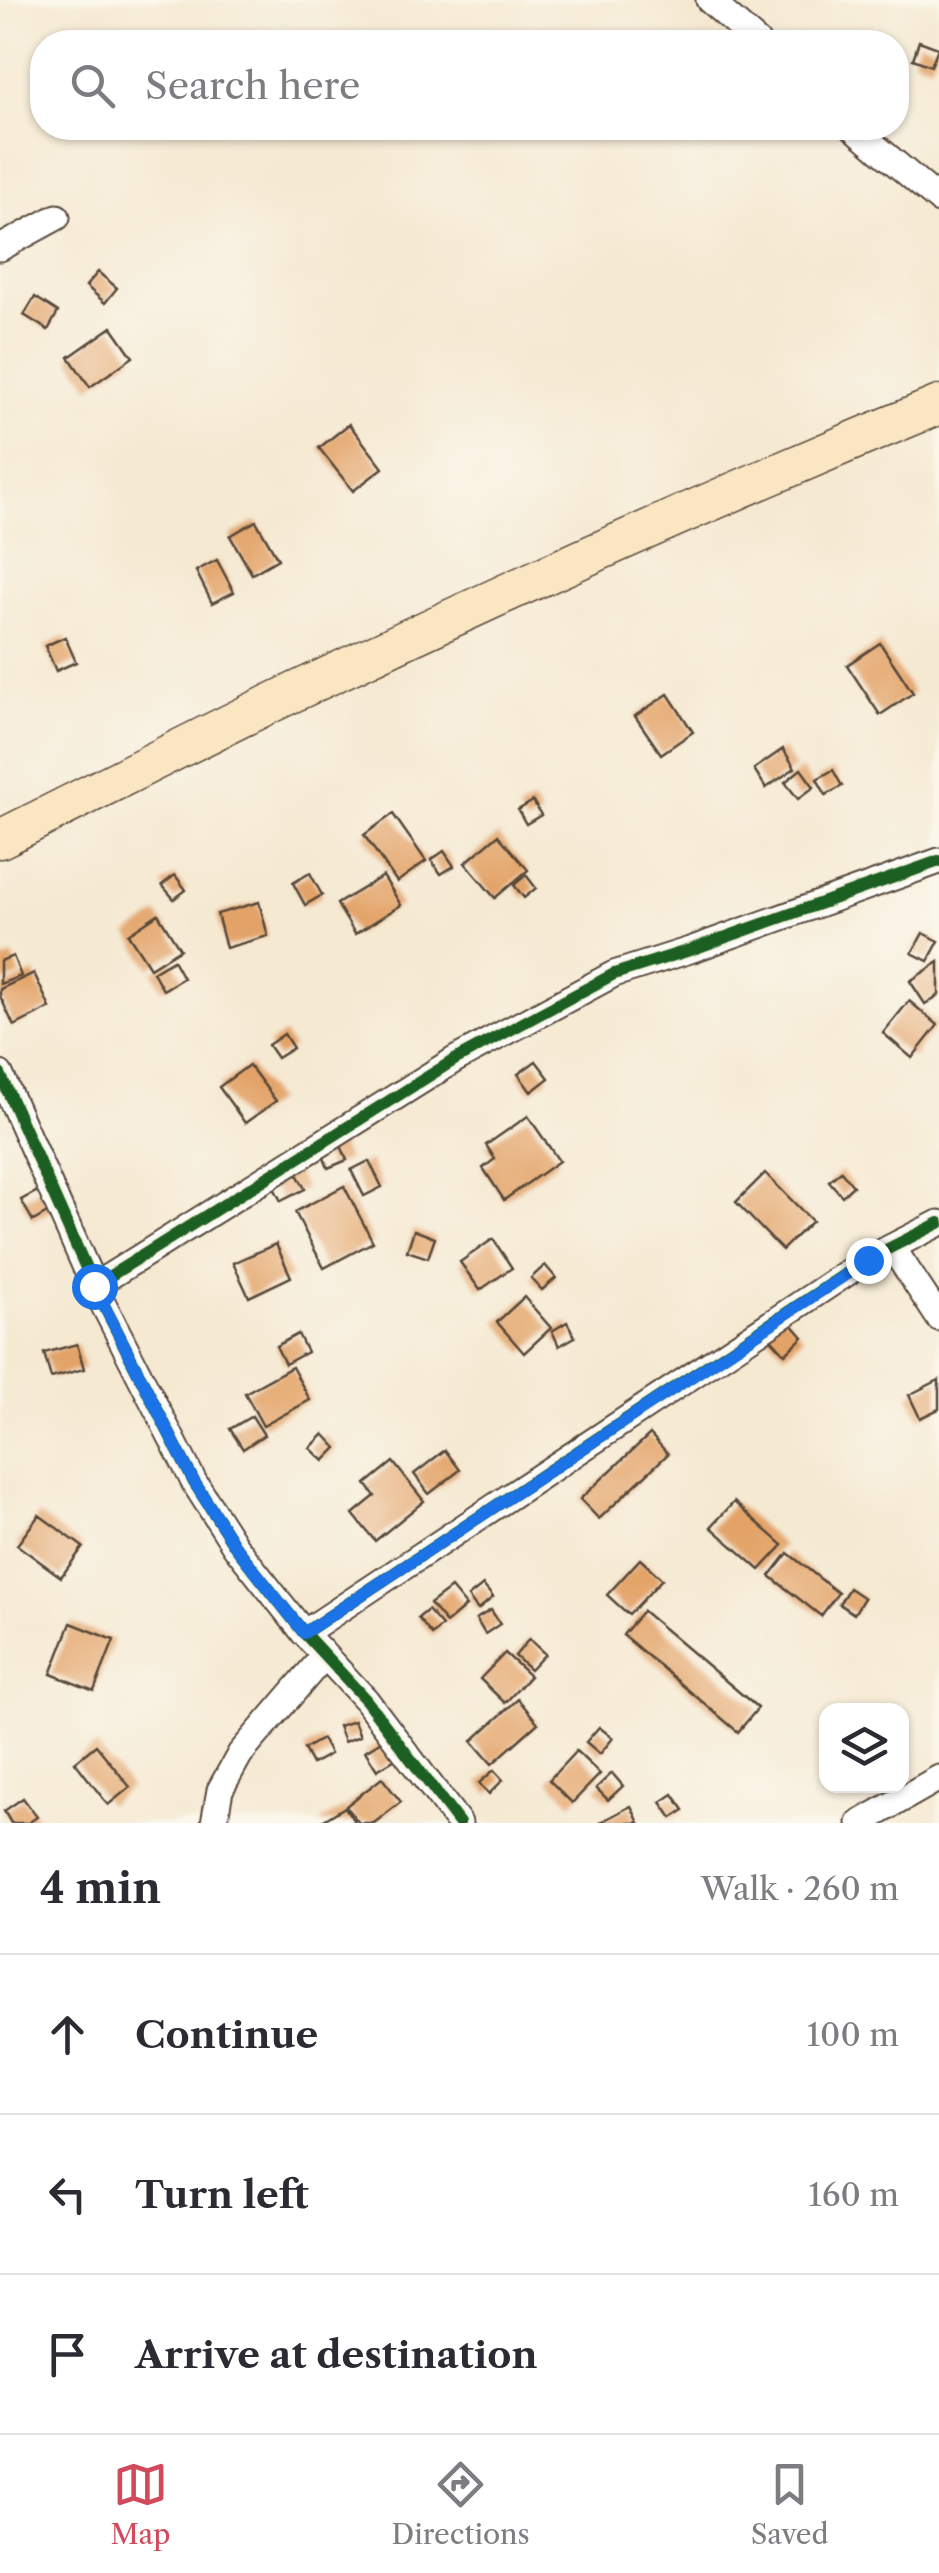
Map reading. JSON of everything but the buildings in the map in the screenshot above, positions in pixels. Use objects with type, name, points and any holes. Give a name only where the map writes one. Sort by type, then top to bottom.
[{"type":"main road","points":[[0,839],[284,697],[478,606],[754,481],[939,406]]},
{"type":"street","points":[[709,0],[743,30]]},
{"type":"street","points":[[868,140],[939,200]]},
{"type":"street","points":[[0,248],[57,217]]},
{"type":"street","points":[[94,1286],[456,1059],[614,974],[939,860]]},
{"type":"street","points":[[0,1074],[94,1286],[194,1482],[235,1546],[304,1633],[366,1700],[459,1823]]},
{"type":"street","points":[[304,1633],[868,1260],[939,1223]]},
{"type":"street","points":[[892,1247],[939,1318]]},
{"type":"street","points":[[214,1823],[220,1790],[240,1754],[324,1656]]},
{"type":"street","points":[[860,1823],[939,1778]]},
{"type":"cycle path","points":[[94,1286],[456,1059],[614,974],[939,861]]},
{"type":"cycle path","points":[[0,1074],[94,1286],[194,1482],[235,1546],[304,1633],[366,1700],[459,1823]]},
{"type":"cycle path","points":[[304,1633],[868,1259],[939,1223]]},
{"type":"route","points":[[94,1286],[194,1482],[235,1546],[304,1633],[868,1260]]}]
